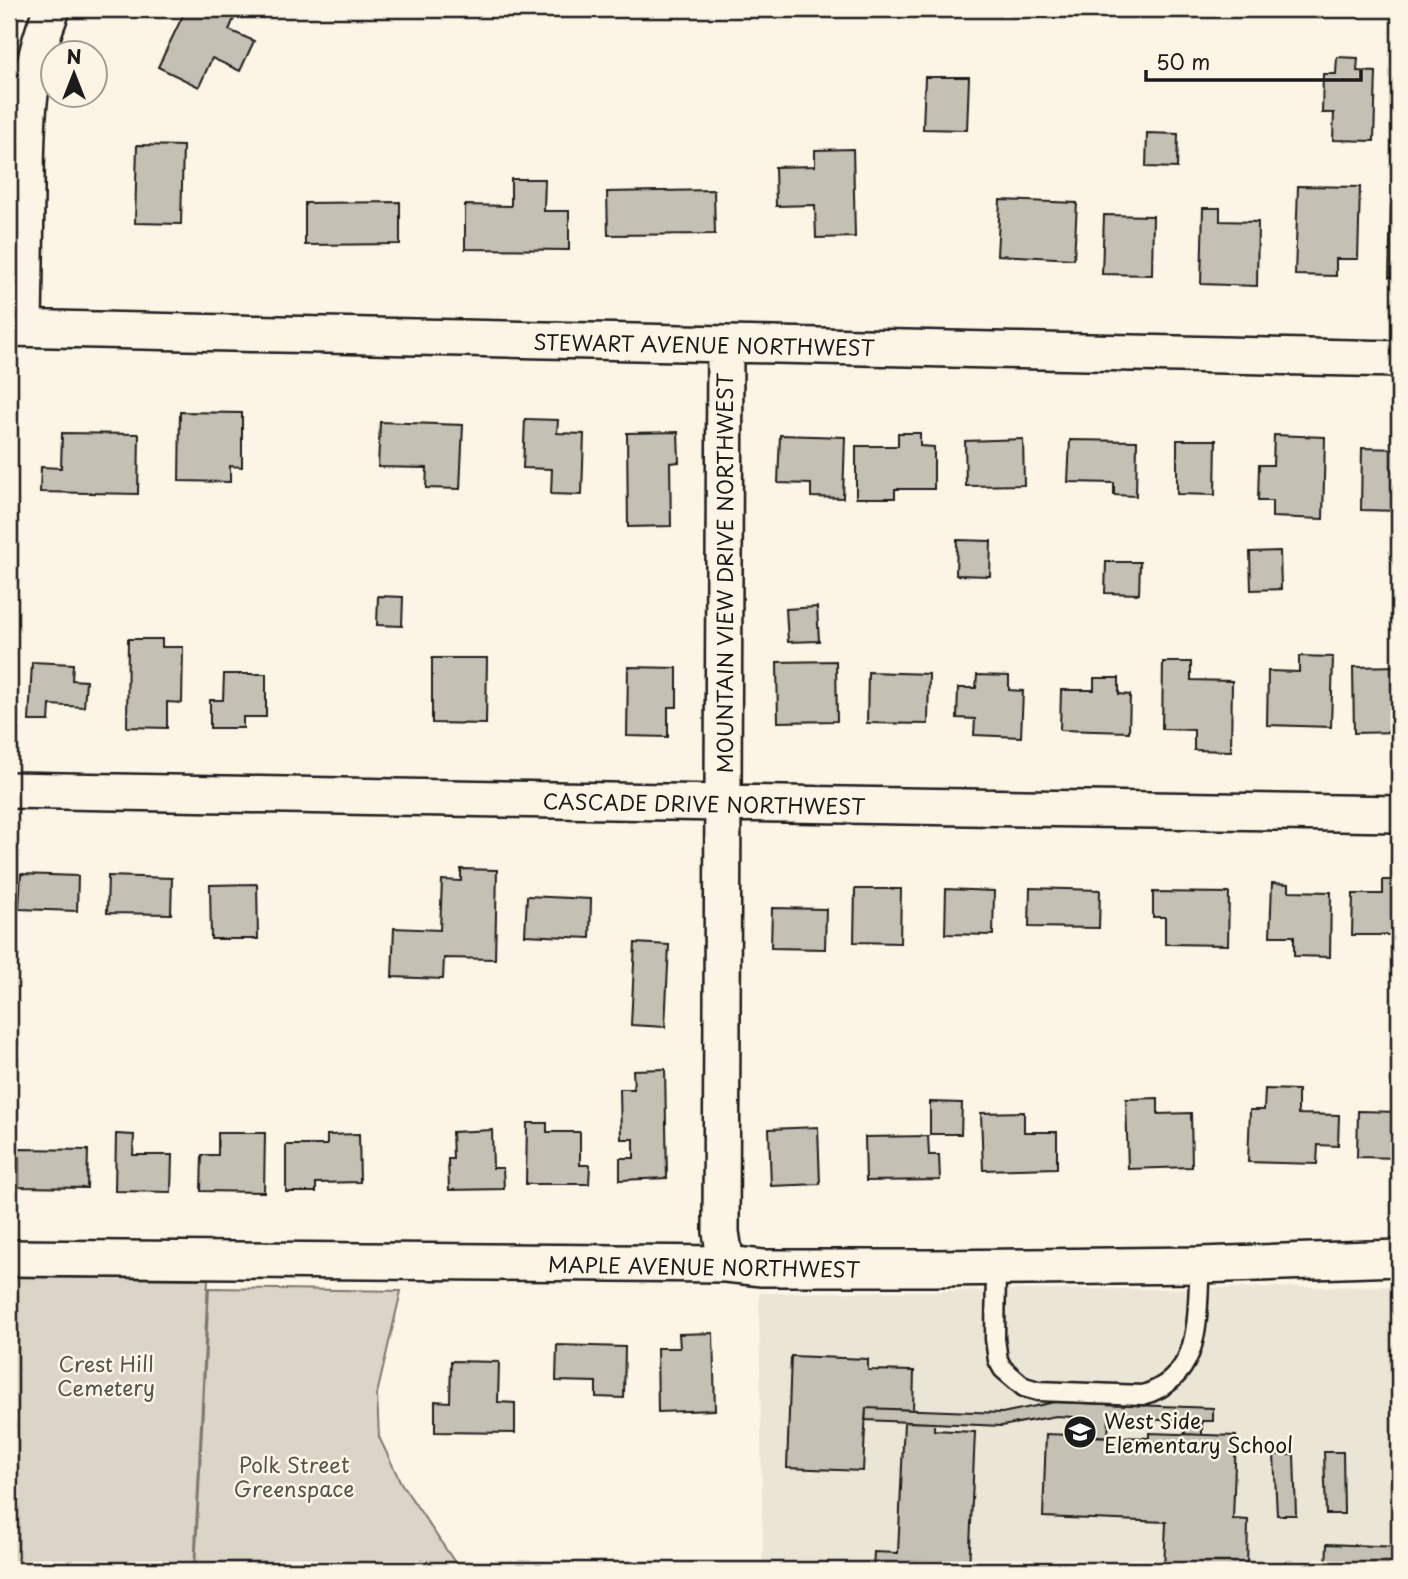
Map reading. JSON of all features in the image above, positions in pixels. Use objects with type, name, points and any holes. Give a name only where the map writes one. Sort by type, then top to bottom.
[{"type":"street","points":[[16,328],[31,80],[52,9]]},
{"type":"street","name":"STEWART AVENUE NORTHWEST","points":[[16,328],[1399,359]]},
{"type":"street","name":"MOUNTAIN VIEW DRIVE NORTHWEST","points":[[725,344],[720,1232],[726,1264]]},
{"type":"street","name":"CASCADE DRIVE NORTHWEST","points":[[9,790],[1399,814]]},
{"type":"street","name":"MAPLE AVENUE NORTHWEST","points":[[9,1258],[726,1264],[762,1269],[1200,1265],[1399,1258]]},
{"type":"lane","points":[[996,1268],[995,1351],[1003,1369],[1011,1376],[1024,1387],[1038,1391],[1143,1395],[1171,1380],[1190,1355],[1195,1331],[1200,1265]]},
{"type":"shaded area","name":"West Side Elementary School","points":[[1399,1286],[1399,1570],[763,1570],[759,1293]]},
{"type":"green space","name":"Crest Hill Cemetery","points":[[9,1277],[208,1279],[194,1570],[9,1570]]},
{"type":"green space","name":"Polk Street Greenspace","points":[[209,1288],[401,1291],[377,1394],[379,1437],[401,1483],[460,1570],[195,1570]]},
{"type":"building","points":[[186,9],[224,9],[236,14],[229,30],[254,41],[240,71],[212,58],[199,87],[158,67]]},
{"type":"building","points":[[1337,57],[1358,58],[1357,71],[1376,72],[1374,141],[1333,140],[1334,113],[1322,113],[1323,74],[1336,74]]},
{"type":"building","points":[[925,77],[969,77],[967,130],[923,129]]},
{"type":"building","points":[[1147,133],[1178,134],[1177,168],[1146,167]]},
{"type":"building","points":[[137,145],[183,146],[181,224],[135,223]]},
{"type":"building","points":[[853,149],[855,237],[816,238],[815,205],[776,206],[775,167],[815,166],[815,150]]},
{"type":"building","points":[[511,179],[545,179],[544,211],[569,211],[569,250],[465,249],[465,205],[511,206]]},
{"type":"building","points":[[1298,186],[1360,187],[1358,259],[1336,259],[1336,276],[1295,275]]},
{"type":"building","points":[[714,190],[715,234],[608,235],[607,192]]},
{"type":"building","points":[[1000,200],[1077,203],[1074,259],[997,255]]},
{"type":"building","points":[[400,202],[400,244],[305,245],[305,203]]},
{"type":"building","points":[[1391,205],[1399,205],[1399,277],[1389,277]]},
{"type":"building","points":[[1203,208],[1220,208],[1220,221],[1258,222],[1257,286],[1201,284]]},
{"type":"building","points":[[1104,215],[1153,216],[1152,275],[1102,274]]},
{"type":"building","points":[[180,412],[242,413],[242,467],[230,466],[230,482],[179,481]]},
{"type":"building","points":[[525,419],[558,420],[557,433],[584,434],[582,495],[551,494],[552,469],[523,468]]},
{"type":"building","points":[[380,422],[463,425],[460,489],[426,488],[427,468],[378,467]]},
{"type":"building","points":[[678,432],[679,462],[670,463],[671,526],[628,527],[627,433]]},
{"type":"building","points":[[62,433],[139,434],[138,494],[40,492],[41,467],[61,468]]},
{"type":"building","points":[[898,433],[920,433],[920,446],[934,447],[934,489],[895,489],[895,498],[856,498],[856,446],[898,446]]},
{"type":"building","points":[[780,435],[845,437],[843,498],[811,497],[811,484],[778,483]]},
{"type":"building","points":[[1274,435],[1325,437],[1323,519],[1272,517],[1272,501],[1258,501],[1259,465],[1273,465]]},
{"type":"building","points":[[1023,439],[1024,485],[966,486],[965,441]]},
{"type":"building","points":[[1070,440],[1137,441],[1136,496],[1114,495],[1114,483],[1068,482]]},
{"type":"building","points":[[1177,440],[1216,440],[1215,495],[1177,494]]},
{"type":"building","points":[[1362,448],[1399,449],[1399,511],[1361,510]]},
{"type":"building","points":[[957,540],[991,541],[990,576],[956,575]]},
{"type":"building","points":[[1280,551],[1281,589],[1251,590],[1250,552]]},
{"type":"building","points":[[1106,562],[1140,562],[1139,594],[1105,593]]},
{"type":"building","points":[[378,596],[403,597],[402,626],[377,625]]},
{"type":"building","points":[[817,607],[819,641],[788,642],[786,609]]},
{"type":"building","points":[[128,639],[162,639],[162,647],[183,647],[182,703],[167,702],[167,728],[127,727]]},
{"type":"building","points":[[1299,656],[1333,657],[1331,727],[1267,725],[1268,671],[1299,672]]},
{"type":"building","points":[[432,658],[487,658],[486,724],[432,723]]},
{"type":"building","points":[[836,661],[837,721],[778,722],[777,662]]},
{"type":"building","points":[[32,662],[73,664],[72,680],[86,681],[84,707],[50,705],[49,721],[29,721]]},
{"type":"building","points":[[1163,662],[1191,662],[1191,680],[1232,681],[1231,751],[1194,750],[1194,730],[1162,729]]},
{"type":"building","points":[[1399,666],[1399,732],[1354,733],[1353,667]]},
{"type":"building","points":[[628,667],[677,668],[677,707],[668,707],[668,737],[627,736]]},
{"type":"building","points":[[868,672],[929,674],[928,724],[867,723]]},
{"type":"building","points":[[224,674],[266,674],[266,717],[243,717],[243,728],[210,728],[210,700],[223,700]]},
{"type":"building","points":[[977,675],[1009,676],[1009,690],[1023,691],[1021,737],[974,735],[975,719],[957,718],[958,688],[976,688]]},
{"type":"building","points":[[1094,678],[1119,678],[1119,694],[1130,695],[1129,732],[1060,730],[1061,690],[1094,690]]},
{"type":"building","points":[[461,869],[497,870],[495,959],[444,958],[443,979],[392,977],[394,928],[440,930],[442,880],[461,881]]},
{"type":"building","points":[[21,874],[78,876],[77,911],[19,909]]},
{"type":"building","points":[[108,876],[172,878],[171,914],[107,913]]},
{"type":"building","points":[[1383,880],[1399,880],[1399,935],[1352,935],[1353,894],[1383,894]]},
{"type":"building","points":[[1272,883],[1289,884],[1289,891],[1331,892],[1330,957],[1294,956],[1294,936],[1270,936]]},
{"type":"building","points":[[257,884],[258,939],[211,939],[210,885]]},
{"type":"building","points":[[1030,888],[1100,890],[1099,928],[1029,927]]},
{"type":"building","points":[[855,889],[901,889],[900,943],[854,942]]},
{"type":"building","points":[[946,889],[994,891],[993,935],[945,934]]},
{"type":"building","points":[[1153,892],[1229,893],[1228,945],[1165,944],[1165,917],[1153,917]]},
{"type":"building","points":[[527,896],[591,899],[590,938],[525,935]]},
{"type":"building","points":[[772,908],[826,909],[825,949],[771,948]]},
{"type":"building","points":[[635,943],[669,945],[665,1027],[631,1025]]},
{"type":"building","points":[[665,1069],[667,1178],[620,1180],[620,1158],[634,1158],[634,1139],[621,1139],[620,1089],[634,1089],[633,1070]]},
{"type":"building","points":[[1265,1089],[1298,1090],[1298,1114],[1339,1115],[1338,1146],[1318,1145],[1317,1164],[1248,1162],[1250,1110],[1264,1110]]},
{"type":"building","points":[[1158,1098],[1158,1114],[1191,1113],[1192,1167],[1128,1169],[1126,1099]]},
{"type":"building","points":[[930,1102],[962,1103],[961,1134],[930,1134]]},
{"type":"building","points":[[1358,1111],[1399,1112],[1399,1158],[1357,1157]]},
{"type":"building","points":[[1024,1112],[1024,1132],[1057,1132],[1057,1168],[983,1170],[981,1113]]},
{"type":"building","points":[[527,1123],[547,1123],[547,1132],[580,1132],[580,1165],[590,1165],[589,1184],[526,1184]]},
{"type":"building","points":[[818,1127],[820,1184],[771,1186],[769,1129]]},
{"type":"building","points":[[492,1130],[493,1168],[503,1168],[504,1189],[449,1190],[448,1159],[453,1159],[452,1132]]},
{"type":"building","points":[[218,1133],[265,1133],[264,1192],[201,1191],[202,1155],[218,1155]]},
{"type":"building","points":[[116,1134],[134,1135],[133,1155],[172,1155],[171,1192],[115,1191]]},
{"type":"building","points":[[359,1134],[360,1182],[316,1183],[316,1192],[286,1192],[286,1145],[327,1145],[327,1135]]},
{"type":"building","points":[[928,1136],[929,1155],[939,1155],[940,1180],[866,1181],[865,1137]]},
{"type":"building","points":[[19,1149],[88,1150],[87,1188],[19,1187]]},
{"type":"building","points":[[713,1333],[715,1410],[658,1412],[657,1348],[680,1348],[679,1334]]},
{"type":"building","points":[[557,1345],[625,1347],[624,1398],[596,1397],[596,1382],[556,1381]]},
{"type":"building","points":[[791,1356],[868,1359],[868,1370],[914,1371],[913,1410],[866,1408],[863,1471],[787,1468]]},
{"type":"building","points":[[451,1361],[499,1362],[498,1402],[515,1403],[515,1433],[435,1432],[435,1401],[450,1402]]},
{"type":"building","points":[[1055,1402],[1213,1408],[1213,1421],[1202,1421],[1202,1435],[1185,1434],[1186,1421],[1109,1418],[1108,1437],[1090,1436],[1090,1418],[1056,1416],[1002,1426],[865,1420],[866,1408],[1002,1413]]},
{"type":"building","points":[[904,1422],[934,1423],[934,1430],[975,1432],[969,1570],[873,1570],[874,1552],[898,1553]]},
{"type":"building","points":[[1149,1433],[1236,1436],[1233,1519],[1248,1520],[1247,1570],[1164,1570],[1166,1522],[1043,1517],[1046,1434],[1149,1438]]},
{"type":"building","points":[[1324,1452],[1343,1452],[1344,1514],[1326,1514]]},
{"type":"building","points":[[1274,1455],[1294,1455],[1296,1515],[1277,1515]]},
{"type":"building","points":[[1327,1544],[1399,1547],[1399,1570],[1326,1570]]},
{"type":"place","name":"West Side Elementary School","points":[[1080,1432]]}]
